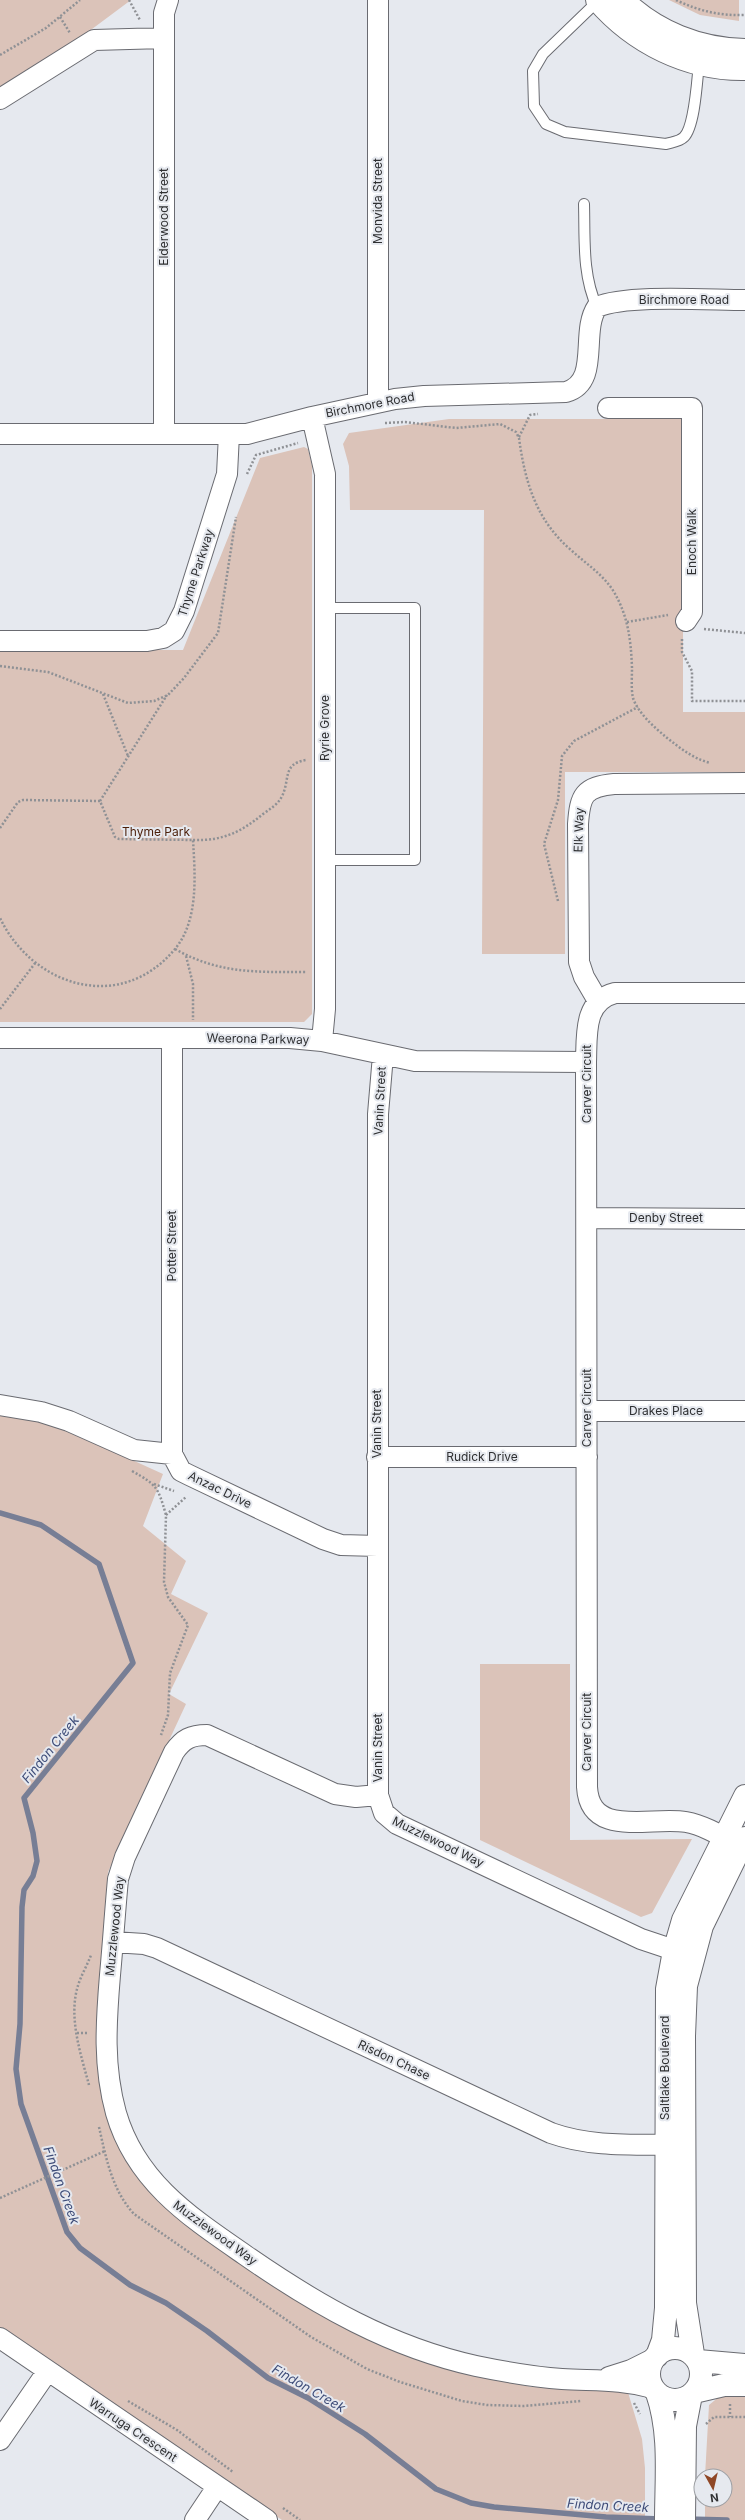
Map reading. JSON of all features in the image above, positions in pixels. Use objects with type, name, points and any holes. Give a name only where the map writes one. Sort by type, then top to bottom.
[{"type":"street","name":"Elderwood Street","points":[[164,434],[164,13],[168,0]]},
{"type":"street","name":"Monvida Street","points":[[378,0],[378,402]]},
{"type":"street","points":[[598,0],[625,28],[642,40],[676,57],[699,63],[745,69]]},
{"type":"street","points":[[623,0],[642,18],[678,37],[714,48],[745,50]]},
{"type":"street","points":[[0,99],[94,40],[164,38]]},
{"type":"street","name":"Birchmore Road","points":[[0,434],[247,434],[378,402],[424,396],[555,394],[574,390],[584,380],[589,322],[596,307],[605,303],[628,300],[745,300]]},
{"type":"street","name":"Enoch Walk","points":[[608,408],[692,408],[692,612],[686,621]]},
{"type":"street","name":"Ryrie Grove","points":[[312,417],[318,438],[324,474],[325,972],[322,1041]]},
{"type":"street","name":"Thyme Parkway","points":[[0,641],[147,641],[163,638],[174,631],[184,611],[223,489],[229,460],[229,434]]},
{"type":"street","name":"Elk Way","points":[[598,1001],[584,977],[578,955],[578,824],[579,808],[584,794],[595,787],[614,784],[745,783]]},
{"type":"street","points":[[598,1001],[606,995],[615,993],[745,993]]},
{"type":"street","name":"Carver Circuit","points":[[598,1001],[589,1018],[586,1062],[587,1789],[589,1801],[596,1813],[610,1820],[688,1822],[737,1841]]},
{"type":"street","name":"Weerona Parkway","points":[[0,1038],[290,1038],[322,1041],[415,1061],[586,1062]]},
{"type":"street","name":"Potter Street","points":[[172,1038],[172,1454]]},
{"type":"street","name":"Vanin Street","points":[[378,1795],[378,1114],[383,1055]]},
{"type":"street","name":"Denby Street","points":[[587,1218],[745,1218]]},
{"type":"street","points":[[0,1405],[41,1412],[69,1421],[134,1450],[172,1454]]},
{"type":"street","name":"Drakes Place","points":[[587,1411],[745,1411]]},
{"type":"street","name":"Anzac Drive","points":[[172,1454],[181,1470],[189,1475],[323,1539],[341,1545],[378,1546]]},
{"type":"street","name":"Rudick Drive","points":[[377,1457],[587,1457]]},
{"type":"street","name":"Muzzlewood Way","points":[[655,2391],[633,2383],[604,2379],[566,2379],[513,2374],[437,2356],[404,2345],[365,2328],[310,2298],[177,2206],[150,2176],[129,2144],[117,2116],[105,2060],[105,2034],[118,1879],[125,1857],[174,1752],[184,1740],[192,1736],[206,1735],[335,1794],[356,1797],[378,1795],[384,1813],[397,1824],[640,1939],[683,1953]]},
{"type":"street","name":"Saltlake Boulevard","points":[[695,2357],[686,2320],[684,2303],[666,2001],[683,1953],[691,1901],[737,1841],[745,1796]]},
{"type":"street","name":"Risdon Chase","points":[[113,1942],[135,1943],[157,1948],[551,2133],[580,2142],[674,2145]]},
{"type":"street","name":"Saltlake Boulevard","points":[[656,2357],[663,2340],[666,2308],[674,2145]]},
{"type":"street","name":"Warruga Crescent","points":[[0,2338],[47,2372],[267,2520]]},
{"type":"street","points":[[684,2520],[675,2468],[665,2426],[663,2408],[649,2373],[656,2357],[663,2351],[678,2348],[695,2357],[745,2365]]},
{"type":"street","name":"Muzzlewood Way","points":[[604,2379],[631,2370],[656,2357]]},
{"type":"street","points":[[666,2520],[675,2468],[693,2394],[702,2377],[695,2357]]},
{"type":"street","points":[[0,2440],[47,2372]]},
{"type":"street","points":[[655,2391],[674,2401],[724,2385],[745,2385]]},
{"type":"street","points":[[195,2520],[217,2487]]},
{"type":"lane","points":[[598,0],[542,54],[533,70],[534,106],[546,124],[565,132],[666,144],[681,140],[686,136],[691,123],[699,63]]},
{"type":"lane","points":[[584,204],[586,270],[590,292],[596,307]]},
{"type":"lane","points":[[325,608],[415,608],[415,860],[325,860]]},
{"type":"path","points":[[0,54],[46,28],[80,0]]},
{"type":"path","points":[[676,0],[695,9],[712,13],[745,15]]},
{"type":"path","points":[[519,438],[527,419],[530,416],[538,414],[538,394]]},
{"type":"path","points":[[381,423],[405,422],[456,428],[500,424],[516,432],[519,438],[526,481],[547,526],[560,540],[606,580],[622,609],[629,628],[633,698],[638,708],[647,719],[679,748],[695,758],[714,764]]},
{"type":"path","points":[[244,481],[256,455],[318,438]]},
{"type":"path","points":[[100,801],[168,695],[193,667],[218,633],[236,515]]},
{"type":"path","points":[[686,621],[682,629],[682,652],[692,671],[692,701],[745,701]]},
{"type":"path","points":[[0,666],[48,672],[128,703],[140,704],[154,701],[168,695]]},
{"type":"path","points":[[102,694],[128,757]]},
{"type":"path","points":[[100,801],[115,837],[119,839],[220,839],[238,833],[281,799],[288,771],[297,761],[324,759]]},
{"type":"path","points":[[0,828],[18,802],[23,800],[100,801]]},
{"type":"path","points":[[0,918],[12,937],[36,962],[66,980],[101,988],[139,977],[151,970],[175,949],[192,911],[195,872],[193,840]]},
{"type":"path","points":[[175,949],[202,963],[237,971],[325,972]]},
{"type":"path","points":[[186,956],[193,984],[193,1038]]},
{"type":"path","points":[[0,1009],[36,962]]},
{"type":"path","points":[[126,1467],[154,1484],[176,1492]]},
{"type":"path","points":[[154,1484],[166,1515],[164,1582],[168,1597],[188,1625],[170,1673],[168,1715],[159,1739]]},
{"type":"path","points":[[166,1515],[187,1498],[181,1495]]},
{"type":"path","points":[[90,2092],[77,2033],[75,2001],[77,1988],[93,1949]]},
{"type":"path","points":[[98,2122],[104,2151],[114,2183],[122,2198]]},
{"type":"path","points":[[0,2198],[104,2151]]},
{"type":"green space","points":[[0,0],[131,0],[84,35],[0,89]]},
{"type":"green space","points":[[669,0],[739,0],[739,21],[700,15]]},
{"type":"green space","points":[[449,419],[683,419],[683,712],[745,712],[745,772],[565,772],[565,954],[482,954],[484,510],[350,510],[349,466],[343,444],[349,433]]},
{"type":"green space","name":"Thyme Park","points":[[304,447],[308,449],[312,466],[312,1014],[304,1022],[0,1022],[0,650],[183,650],[260,458]]},
{"type":"green space","points":[[0,1412],[42,1419],[163,1474],[143,1526],[186,1561],[171,1594],[208,1613],[169,1694],[186,1704],[108,1872],[96,2049],[111,2120],[155,2197],[176,2217],[228,2253],[388,2346],[456,2372],[532,2387],[627,2389],[642,2439],[645,2468],[645,2520],[282,2520],[0,2329]]},
{"type":"green space","points":[[480,1664],[570,1664],[570,1840],[692,1839],[652,1913],[641,1917],[480,1840]]},
{"type":"green space","points":[[720,2396],[745,2396],[745,2520],[705,2520],[705,2508],[733,2508],[733,2468],[705,2468],[709,2405]]},
{"type":"waterway","name":"Findon Creek","points":[[0,1513],[41,1525],[99,1564],[133,1663],[24,1798],[33,1833],[37,1861],[33,1876],[24,1890],[22,1907],[20,2024],[16,2069],[21,2104],[67,2232],[80,2248],[130,2285],[166,2303],[207,2331],[268,2378],[308,2398],[365,2434],[436,2489],[471,2503],[494,2507],[606,2517],[661,2519]]},
{"type":"waterway","name":"Findon Creek","points":[[687,2519],[727,2520]]}]
